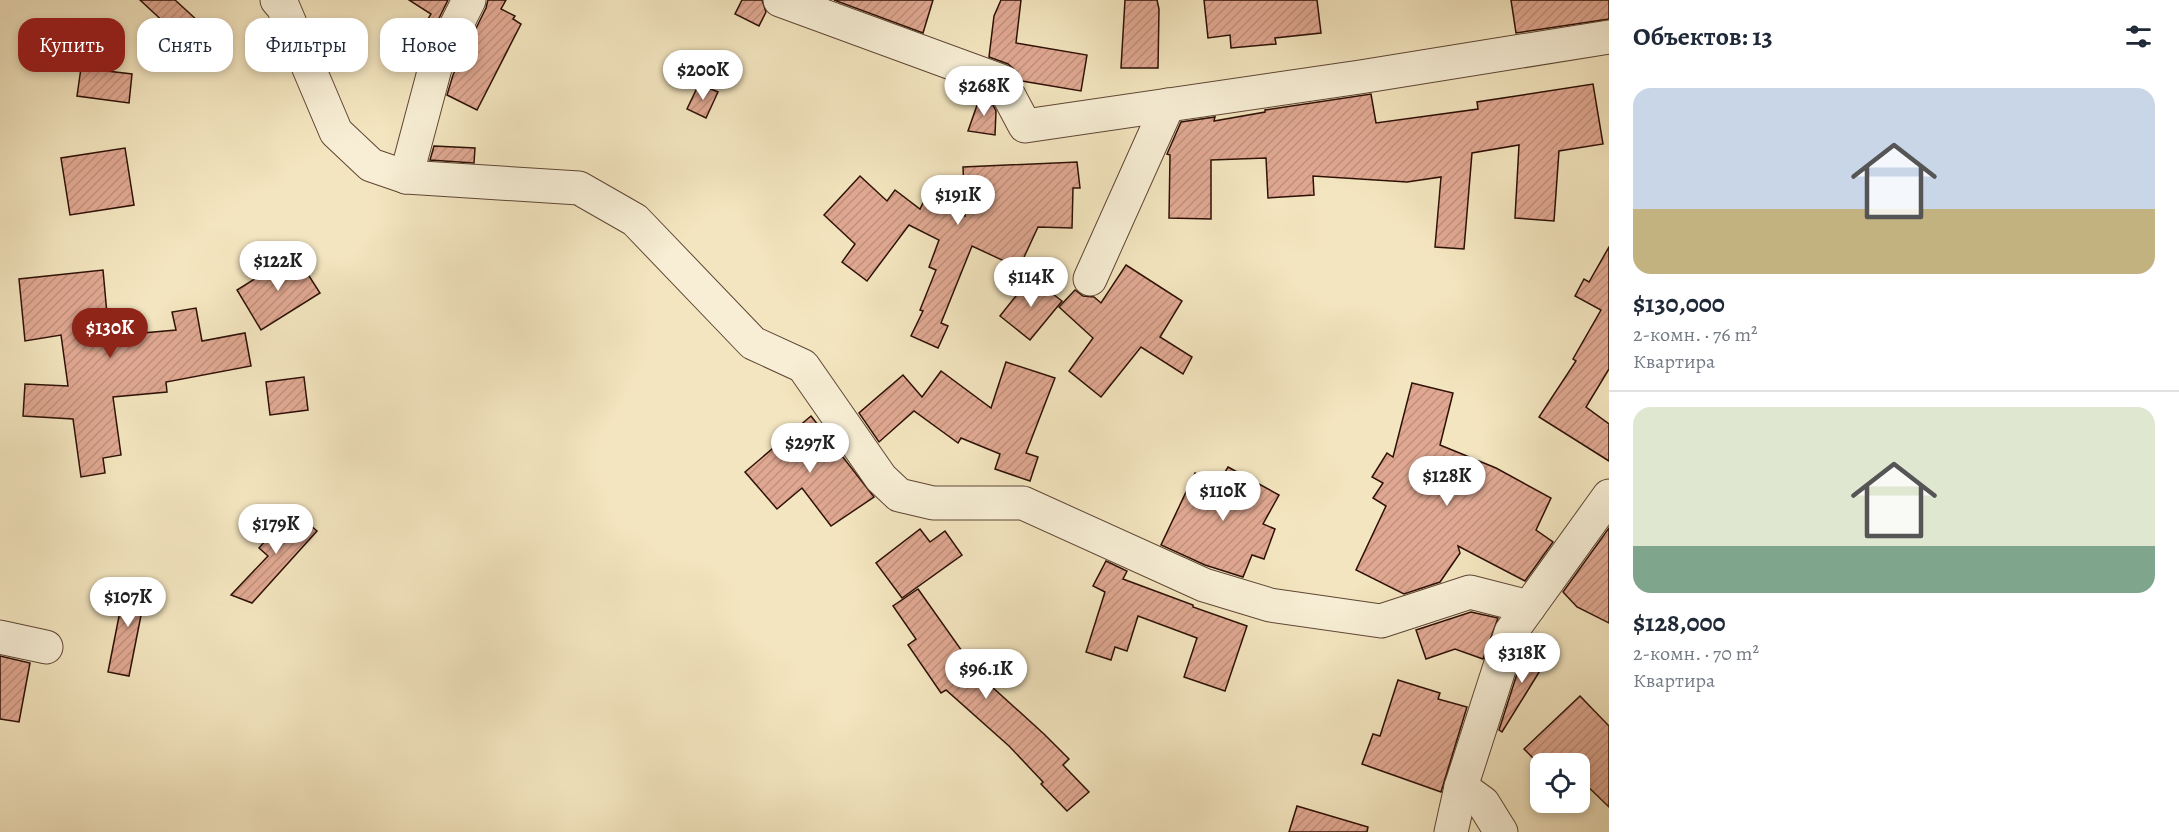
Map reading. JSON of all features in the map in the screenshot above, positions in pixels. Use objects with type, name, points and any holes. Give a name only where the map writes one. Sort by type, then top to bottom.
[{"type":"street","points":[[277,0],[283,7],[336,132],[371,165],[406,177],[579,188],[635,220],[753,343],[803,366],[881,478],[899,495],[933,503],[1023,503],[1204,585],[1270,605],[1381,621],[1470,592],[1529,607]]},
{"type":"street","points":[[406,177],[435,68],[469,0]]},
{"type":"street","points":[[780,0],[1001,81],[1024,126],[1360,77],[1609,37]]},
{"type":"street","points":[[1090,279],[1168,105]]},
{"type":"street","points":[[1451,832],[1461,787],[1511,632],[1609,496]]},
{"type":"street","points":[[0,637],[46,647]]},
{"type":"street","points":[[1461,787],[1483,803],[1501,832]]},
{"type":"building","points":[[140,0],[175,0],[195,18],[159,18]]},
{"type":"building","points":[[409,0],[448,0],[439,18],[429,18],[431,14]]},
{"type":"building","points":[[488,0],[506,0],[501,9],[515,16],[513,19],[521,24],[477,110],[447,95],[454,72],[478,72],[478,24]]},
{"type":"building","points":[[742,0],[762,0],[766,12],[759,26],[735,14]]},
{"type":"building","points":[[834,0],[933,0],[923,33]]},
{"type":"building","points":[[1001,0],[1021,0],[1016,43],[1087,55],[1081,91],[1022,81],[1017,72],[1008,64],[989,57],[994,16]]},
{"type":"building","points":[[1125,0],[1157,0],[1159,9],[1158,68],[1121,68]]},
{"type":"building","points":[[1204,0],[1317,0],[1321,33],[1275,38],[1276,44],[1231,48],[1230,35],[1208,38]]},
{"type":"building","points":[[1511,0],[1609,0],[1609,19],[1516,33]]},
{"type":"building","points":[[80,72],[132,74],[129,103],[77,96]]},
{"type":"building","points":[[699,84],[718,92],[706,118],[687,109]]},
{"type":"building","points":[[1593,84],[1603,144],[1559,151],[1554,221],[1515,218],[1519,145],[1472,153],[1464,249],[1435,247],[1441,177],[1407,182],[1313,176],[1314,195],[1268,198],[1266,158],[1211,160],[1211,219],[1169,218],[1170,155],[1167,154],[1181,122],[1215,117],[1214,121],[1265,112],[1265,110],[1371,94],[1376,123],[1478,109],[1477,102]]},
{"type":"building","points":[[981,94],[988,96],[996,111],[995,135],[968,131]]},
{"type":"building","points":[[434,146],[475,148],[474,163],[430,160]]},
{"type":"building","points":[[125,148],[134,205],[70,215],[61,158]]},
{"type":"building","points":[[1077,162],[1080,188],[1073,188],[1072,228],[1038,227],[1019,268],[972,246],[941,323],[948,326],[938,348],[911,336],[923,311],[920,310],[936,270],[929,267],[939,240],[909,225],[867,281],[842,262],[855,244],[824,215],[860,176],[887,201],[895,190],[920,209],[926,197],[965,216],[963,167]]},
{"type":"building","points":[[1609,247],[1609,369],[1586,407],[1609,424],[1609,461],[1539,417],[1576,361],[1573,359],[1601,310],[1575,296],[1584,279],[1589,282]]},
{"type":"building","points":[[295,254],[320,293],[261,330],[237,290]]},
{"type":"building","points":[[1126,265],[1182,301],[1160,337],[1192,357],[1183,374],[1141,347],[1101,397],[1069,371],[1093,338],[1059,307],[1075,290],[1083,296],[1094,297],[1101,303]]},
{"type":"building","points":[[103,270],[109,336],[176,330],[172,312],[196,308],[202,341],[245,333],[251,366],[166,382],[167,392],[113,397],[121,455],[103,458],[105,473],[81,477],[73,419],[23,416],[25,384],[68,386],[61,335],[25,341],[19,279]]},
{"type":"building","points":[[1031,277],[1062,301],[1030,340],[1000,316]]},
{"type":"building","points":[[1006,362],[1055,378],[1026,453],[1038,457],[1030,481],[995,469],[1000,454],[961,438],[958,443],[914,411],[879,442],[859,413],[903,375],[922,397],[941,371],[991,408]]},
{"type":"building","points":[[304,377],[308,410],[270,415],[266,382]]},
{"type":"building","points":[[1412,383],[1453,393],[1440,445],[1496,468],[1551,498],[1536,530],[1553,542],[1525,581],[1458,546],[1460,553],[1440,582],[1404,594],[1356,570],[1386,506],[1373,498],[1383,483],[1372,477],[1387,453],[1393,457]]},
{"type":"building","points":[[811,416],[874,497],[831,526],[802,488],[777,509],[745,472]]},
{"type":"building","points":[[1228,467],[1279,495],[1263,524],[1275,529],[1264,559],[1252,555],[1243,577],[1205,565],[1161,545],[1195,473],[1218,484]]},
{"type":"building","points":[[293,510],[317,531],[252,603],[231,595],[268,556],[259,548]]},
{"type":"building","points":[[1609,528],[1609,623],[1577,607],[1563,592]]},
{"type":"building","points":[[920,529],[930,542],[945,531],[962,555],[902,598],[876,563]]},
{"type":"building","points":[[1106,561],[1127,571],[1123,579],[1247,626],[1225,691],[1184,677],[1197,638],[1138,616],[1127,651],[1115,647],[1111,660],[1086,652],[1105,592],[1093,586]]},
{"type":"building","points":[[126,581],[147,585],[129,676],[108,672]]},
{"type":"building","points":[[918,589],[962,651],[957,655],[1069,759],[1063,765],[1089,792],[1067,811],[1009,746],[946,690],[941,693],[908,645],[916,639],[893,606]]},
{"type":"building","points":[[1471,612],[1498,618],[1483,659],[1455,649],[1426,659],[1416,630]]},
{"type":"building","points":[[1525,649],[1546,661],[1502,732],[1499,730]]},
{"type":"building","points":[[0,656],[30,663],[19,722],[0,719]]},
{"type":"building","points":[[1398,680],[1440,693],[1438,699],[1467,707],[1441,792],[1362,764],[1373,734],[1380,736]]},
{"type":"building","points":[[1580,696],[1609,726],[1609,807],[1590,789],[1590,753],[1530,753],[1530,755],[1524,749]]},
{"type":"building","points":[[1297,806],[1368,827],[1367,832],[1289,832]]}]
